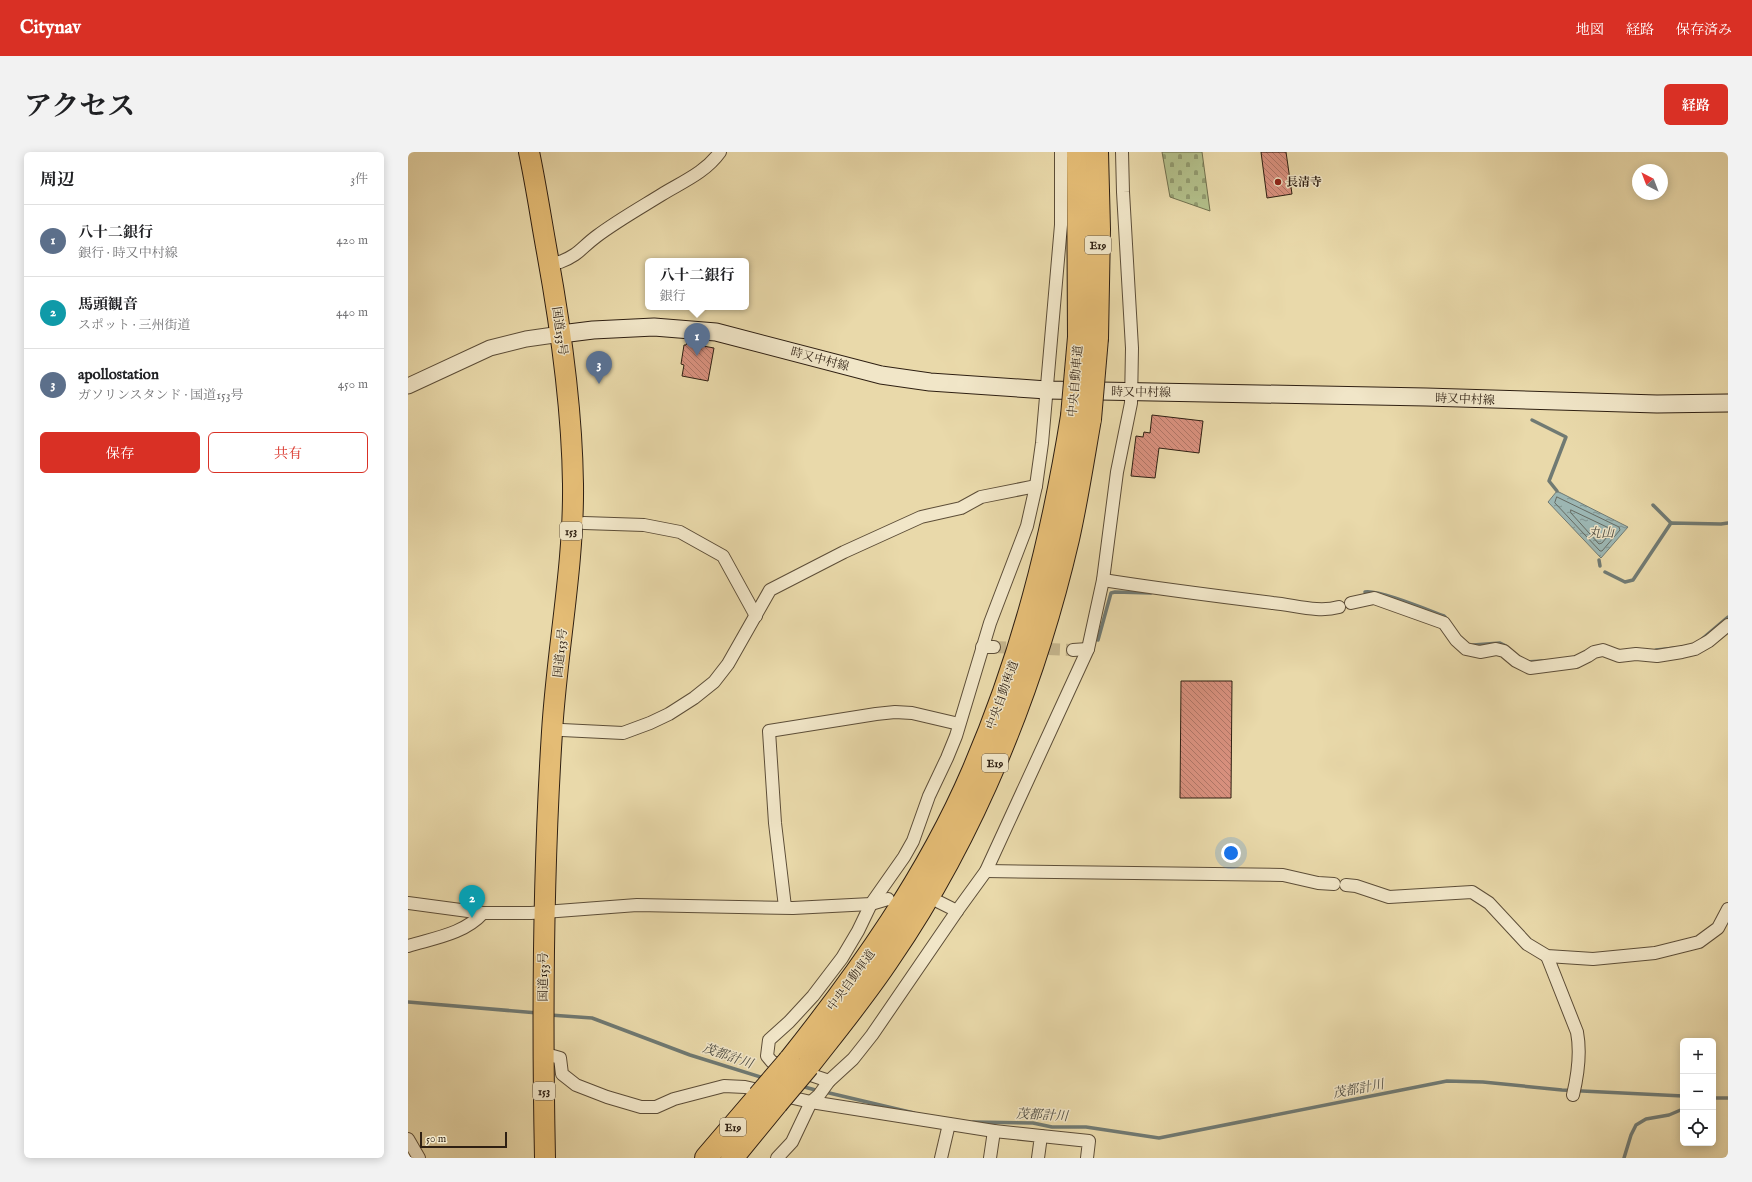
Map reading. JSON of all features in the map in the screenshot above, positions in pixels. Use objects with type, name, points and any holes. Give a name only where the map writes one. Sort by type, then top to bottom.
[{"type":"highway","name":"国道153号","points":[[529,152],[561,334],[572,445],[572,523],[552,730],[544,912],[542,1025],[545,1158]]},
{"type":"highway","name":"中央自動車道","points":[[1078,152],[1088,338]]},
{"type":"highway","name":"中央自動車道","points":[[732,1158],[768,1100],[798,1063],[847,1016],[891,957],[928,896],[950,857],[988,779],[1037,651],[1055,590],[1068,538],[1088,338],[1098,152]]},
{"type":"highway","name":"中央自動車道","points":[[706,1158],[768,1100]]},
{"type":"main road","name":"時又中村線","points":[[561,334],[593,330],[654,327],[716,332],[881,375],[930,382],[1047,390],[1426,397],[1657,404],[1728,404]]},
{"type":"street","points":[[560,262],[573,257],[596,236],[663,194],[680,186],[697,174],[720,152]]},
{"type":"street","points":[[821,1091],[772,1062],[767,1056],[769,1040],[789,1022],[813,996],[842,958],[858,931],[871,904],[904,857],[913,841],[929,796],[947,758],[990,623],[1027,526],[1036,486],[1047,390],[1060,225],[1061,152]]},
{"type":"street","points":[[777,1158],[792,1142],[821,1091],[853,1059],[872,1035],[957,910],[986,871],[1088,649],[1103,580],[1117,472],[1132,392],[1132,348],[1122,152]]},
{"type":"street","points":[[408,386],[490,348],[526,339],[561,334]]},
{"type":"street","points":[[562,730],[623,733],[669,714],[694,698],[714,682],[728,664],[770,590],[844,552],[921,517],[961,508],[981,497],[1036,486]]},
{"type":"street","points":[[584,523],[644,525],[680,532],[723,556],[756,616]]},
{"type":"street","points":[[1103,580],[1185,593],[1275,603],[1309,609],[1340,607]]},
{"type":"street","points":[[1351,603],[1374,598],[1444,623],[1456,640],[1466,649],[1480,652],[1496,649],[1504,651],[1516,661],[1530,668],[1576,662],[1594,652],[1604,650],[1619,656],[1636,654],[1657,656],[1682,652],[1695,649],[1709,642],[1728,624]]},
{"type":"street","points":[[982,647],[994,647]]},
{"type":"street","points":[[1073,650],[1088,649]]},
{"type":"street","points":[[785,907],[775,823],[769,731],[895,712],[912,713],[959,724]]},
{"type":"street","points":[[986,871],[1283,875],[1318,883],[1356,886],[1389,897],[1472,892],[1489,903],[1527,944],[1547,956],[1593,959],[1655,953],[1699,942],[1718,928],[1728,909]]},
{"type":"street","points":[[408,904],[483,913],[544,912],[637,905],[793,908],[871,904],[888,899]]},
{"type":"street","points":[[939,902],[957,910]]},
{"type":"street","points":[[408,946],[450,934],[464,928],[477,920],[483,913]]},
{"type":"street","points":[[1547,956],[1577,1032],[1580,1044],[1574,1090]]},
{"type":"street","points":[[553,1056],[560,1058],[562,1074],[576,1085],[607,1098],[642,1107],[656,1107],[674,1098],[724,1086],[821,1091],[949,1124],[994,1131],[1089,1141],[1087,1158]]},
{"type":"street","points":[[941,1158],[949,1124]]},
{"type":"street","points":[[990,1158],[994,1131]]},
{"type":"street","points":[[1038,1158],[1041,1136]]},
{"type":"street","points":[[408,1139],[419,1158]]},
{"type":"green space","points":[[1162,152],[1202,152],[1210,211],[1170,197]]},
{"type":"water","name":"丸山","points":[[1557,491],[1628,527],[1601,558],[1548,502]]},
{"type":"building","name":"長清寺","points":[[1261,152],[1286,152],[1292,194],[1267,198]]},
{"type":"building","points":[[687,343],[714,348],[708,381],[682,376],[684,365],[681,364],[684,345]]},
{"type":"building","points":[[1152,415],[1203,421],[1199,453],[1159,448],[1155,478],[1131,476],[1136,436],[1143,437],[1144,432],[1150,433]]},
{"type":"building","points":[[1181,681],[1232,681],[1231,798],[1180,798]]},
{"type":"waterway","points":[[1532,420],[1566,437],[1549,481],[1557,491]]},
{"type":"waterway","points":[[1653,505],[1671,523]]},
{"type":"waterway","points":[[1605,572],[1625,582],[1633,580],[1671,523],[1728,523]]},
{"type":"waterway","points":[[1599,560],[1600,566]]},
{"type":"waterway","points":[[1365,592],[1380,594],[1404,601],[1444,616],[1448,620]]},
{"type":"waterway","points":[[1098,640],[1111,593],[1151,593]]},
{"type":"waterway","points":[[1702,639],[1728,617]]},
{"type":"waterway","points":[[1473,645],[1500,643],[1506,646]]},
{"type":"waterway","points":[[1656,650],[1676,648]]},
{"type":"waterway","points":[[1526,662],[1542,661]]},
{"type":"waterway","name":"茂都計川","points":[[408,1002],[538,1013]]},
{"type":"waterway","name":"茂都計川","points":[[550,1015],[592,1018],[690,1055],[764,1078]]},
{"type":"waterway","name":"茂都計川","points":[[973,1122],[1033,1123],[1052,1127],[1086,1127],[1159,1138],[1447,1081],[1483,1082],[1562,1090],[1680,1096]]},
{"type":"waterway","name":"茂都計川","points":[[801,1086],[819,1091]]},
{"type":"waterway","name":"茂都計川","points":[[825,1092],[914,1113]]},
{"type":"waterway","name":"茂都計川","points":[[1716,1098],[1728,1098]]},
{"type":"waterway","points":[[1624,1158],[1631,1135],[1636,1125],[1646,1119],[1669,1115],[1681,1110]]},
{"type":"tunnel","points":[[994,647],[1073,650]]},
{"type":"place","name":"長清寺","points":[[1278,182]]},
{"type":"place","name":"八十二銀行","points":[[697,356]]},
{"type":"place","name":"apollostation","points":[[599,384]]},
{"type":"place","name":"馬頭観音","points":[[472,918]]}]
